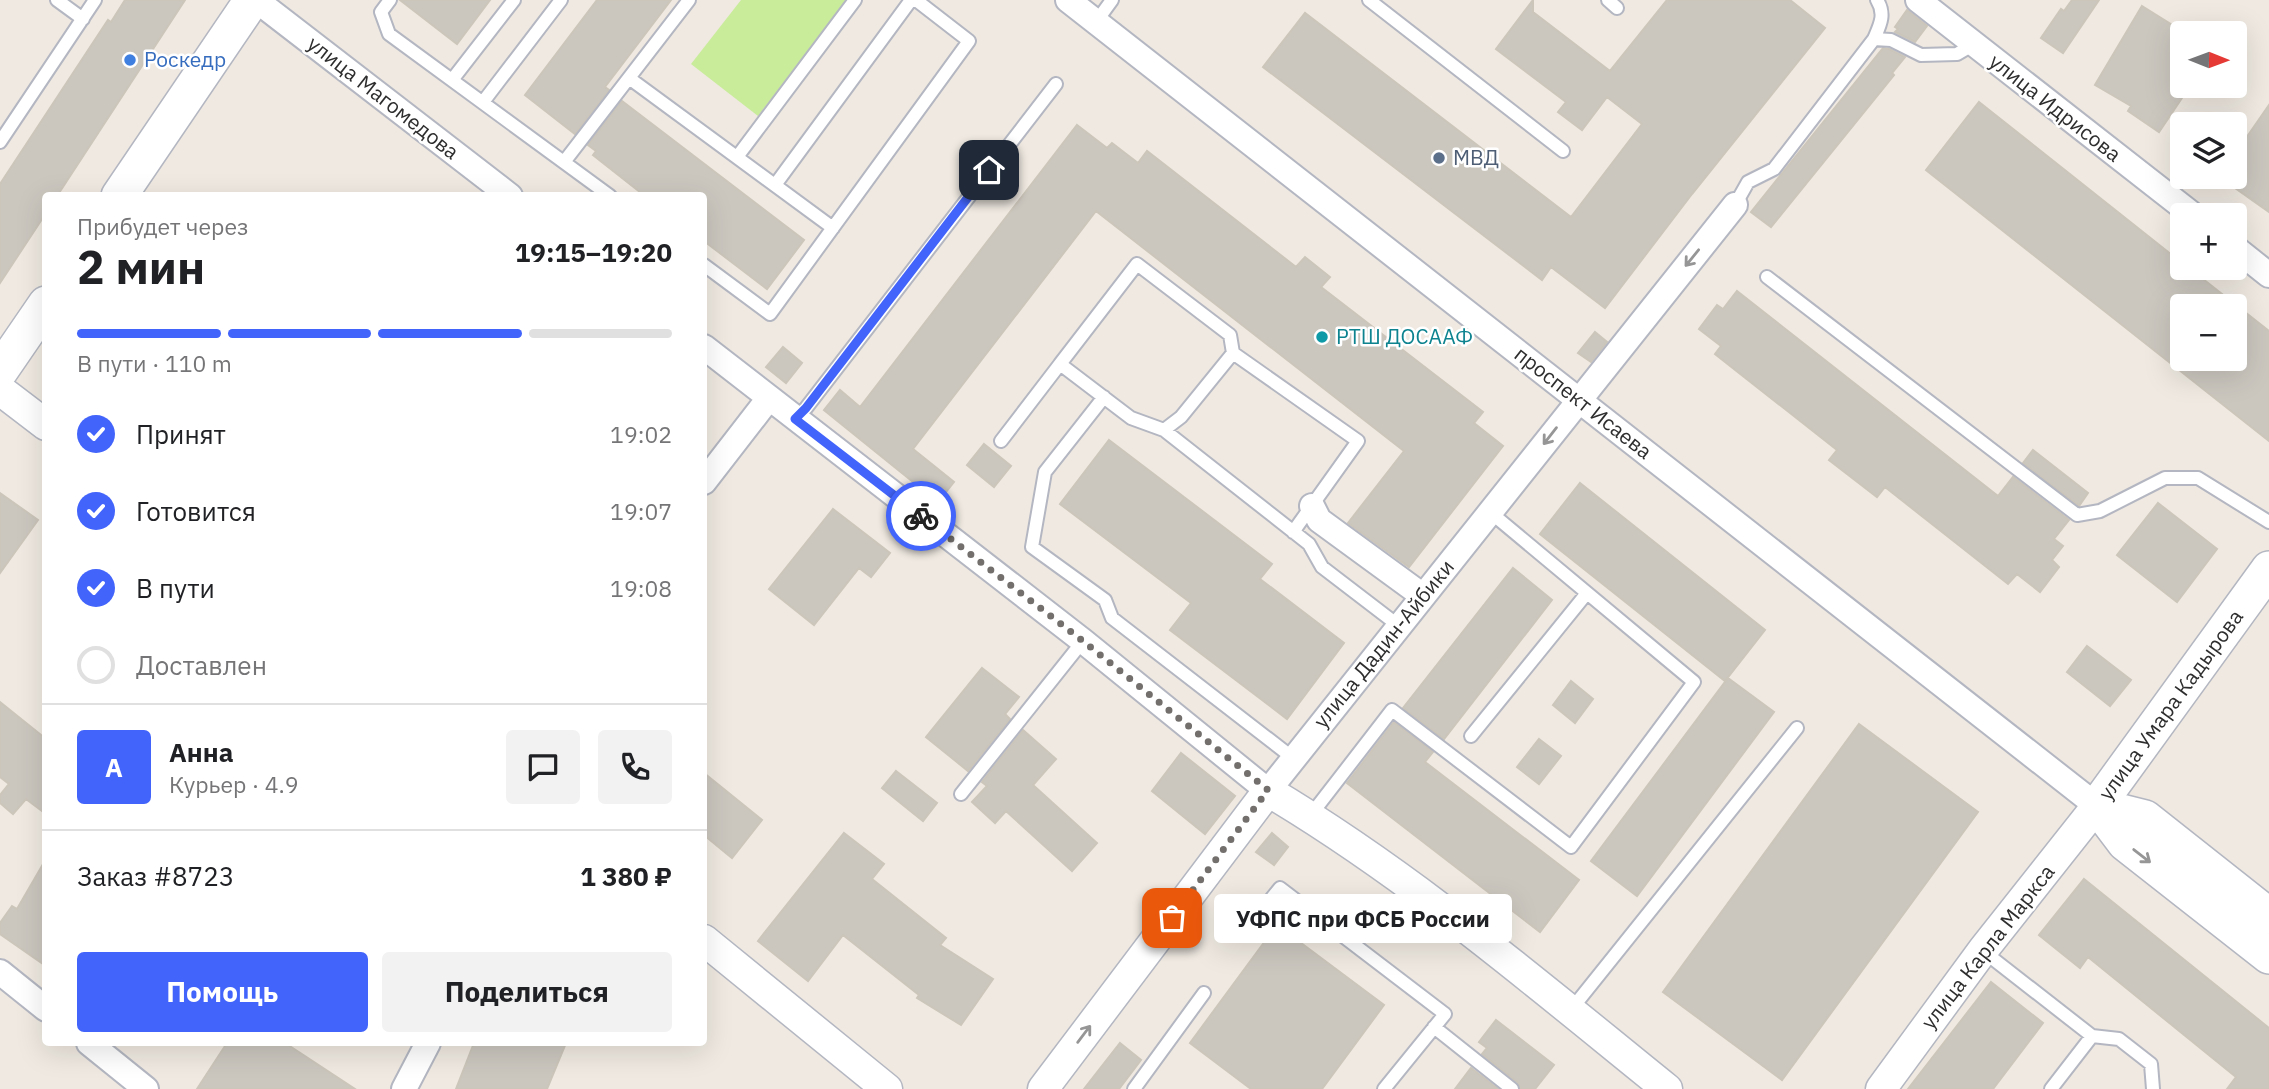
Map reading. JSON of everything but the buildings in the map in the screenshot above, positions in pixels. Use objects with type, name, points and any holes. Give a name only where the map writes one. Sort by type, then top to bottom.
[{"type":"main road","points":[[122,192],[254,0]]},
{"type":"main road","points":[[0,371],[42,310]]},
{"type":"main road","name":"улица Умара Кадырова","points":[[2097,806],[2269,569]]},
{"type":"main road","points":[[2097,806],[2145,818],[2269,916]]},
{"type":"main road","points":[[2097,806],[2126,843],[2269,956]]},
{"type":"street","name":"улица Магомедова","points":[[254,0],[505,192]]},
{"type":"street","name":"проспект Исаева","points":[[1068,0],[2097,806]]},
{"type":"street","name":"улица Идрисова","points":[[1918,0],[2178,203]]},
{"type":"street","name":"улица Дадин-Айбики","points":[[1044,1089],[1293,758],[1735,205]]},
{"type":"street","points":[[2247,258],[2269,275]]},
{"type":"street","points":[[707,348],[1083,641],[1268,790],[1424,894],[1667,1089]]},
{"type":"street","points":[[0,390],[42,422]]},
{"type":"street","points":[[707,478],[769,398]]},
{"type":"street","points":[[1311,506],[1319,520],[1423,596]]},
{"type":"street","name":"улица Карла Маркса","points":[[1881,1089],[1983,950],[2097,806]]},
{"type":"street","points":[[707,942],[887,1089]]},
{"type":"street","points":[[0,972],[42,1006]]},
{"type":"street","points":[[93,1046],[146,1089]]},
{"type":"street","points":[[404,1089],[426,1046]]},
{"type":"lane","points":[[57,0],[83,19]]},
{"type":"lane","points":[[0,142],[95,0]]},
{"type":"lane","points":[[390,0],[381,12],[389,34],[605,192]]},
{"type":"lane","points":[[452,80],[514,0]]},
{"type":"lane","points":[[483,102],[561,0]]},
{"type":"lane","points":[[564,162],[689,0]]},
{"type":"lane","points":[[737,157],[855,0]]},
{"type":"lane","points":[[707,267],[771,314],[969,41],[914,0],[775,185]]},
{"type":"lane","points":[[1096,22],[1112,0]]},
{"type":"lane","points":[[1369,0],[1563,151]]},
{"type":"lane","points":[[1735,205],[1748,183],[1774,169],[1874,39],[1883,17],[1877,0]]},
{"type":"lane","points":[[1874,39],[1891,40],[1920,55],[1957,54],[1974,44]]},
{"type":"lane","points":[[629,78],[833,228]]},
{"type":"lane","points":[[795,419],[1056,84]]},
{"type":"lane","points":[[1001,441],[1137,264],[1230,335],[1233,353],[1358,441],[1293,532]]},
{"type":"lane","points":[[1767,277],[2077,515],[2100,511],[2165,478],[2197,478],[2269,522]]},
{"type":"lane","points":[[1164,430],[1181,417],[1233,353]]},
{"type":"lane","points":[[1060,364],[1131,418],[1164,430],[1309,544],[1322,567],[1399,626]]},
{"type":"lane","points":[[1104,397],[1045,472],[1032,547],[1105,600],[1112,618],[1293,758]]},
{"type":"lane","points":[[1310,816],[1392,710],[1571,847],[1694,682],[1490,512]]},
{"type":"lane","points":[[1471,736],[1587,593]]},
{"type":"lane","points":[[961,794],[1083,641]]},
{"type":"lane","points":[[1570,1011],[1797,728]]},
{"type":"lane","points":[[1254,920],[1280,888],[1445,1014],[1384,1089]]},
{"type":"lane","points":[[1983,950],[2092,1036],[2119,1039],[2151,1064],[2153,1089]]},
{"type":"lane","points":[[1133,1089],[1205,993]]},
{"type":"lane","points":[[1434,1027],[1512,1089]]},
{"type":"lane","points":[[2051,1089],[2092,1036]]},
{"type":"green space","points":[[741,0],[848,0],[758,116],[691,64]]},
{"type":"way so far","points":[[921,516],[1083,641],[1268,790],[1172,918]]},
{"type":"place","name":"Роскедр","points":[[130,60]]},
{"type":"place","name":"МВД","points":[[1439,158]]},
{"type":"place","name":"РТШ ДОСААФ","points":[[1322,337]]},
{"type":"place","name":"УФПС при ФСБ России","points":[[1172,918]]},
{"type":"route","points":[[921,516],[795,419],[989,170]]}]
